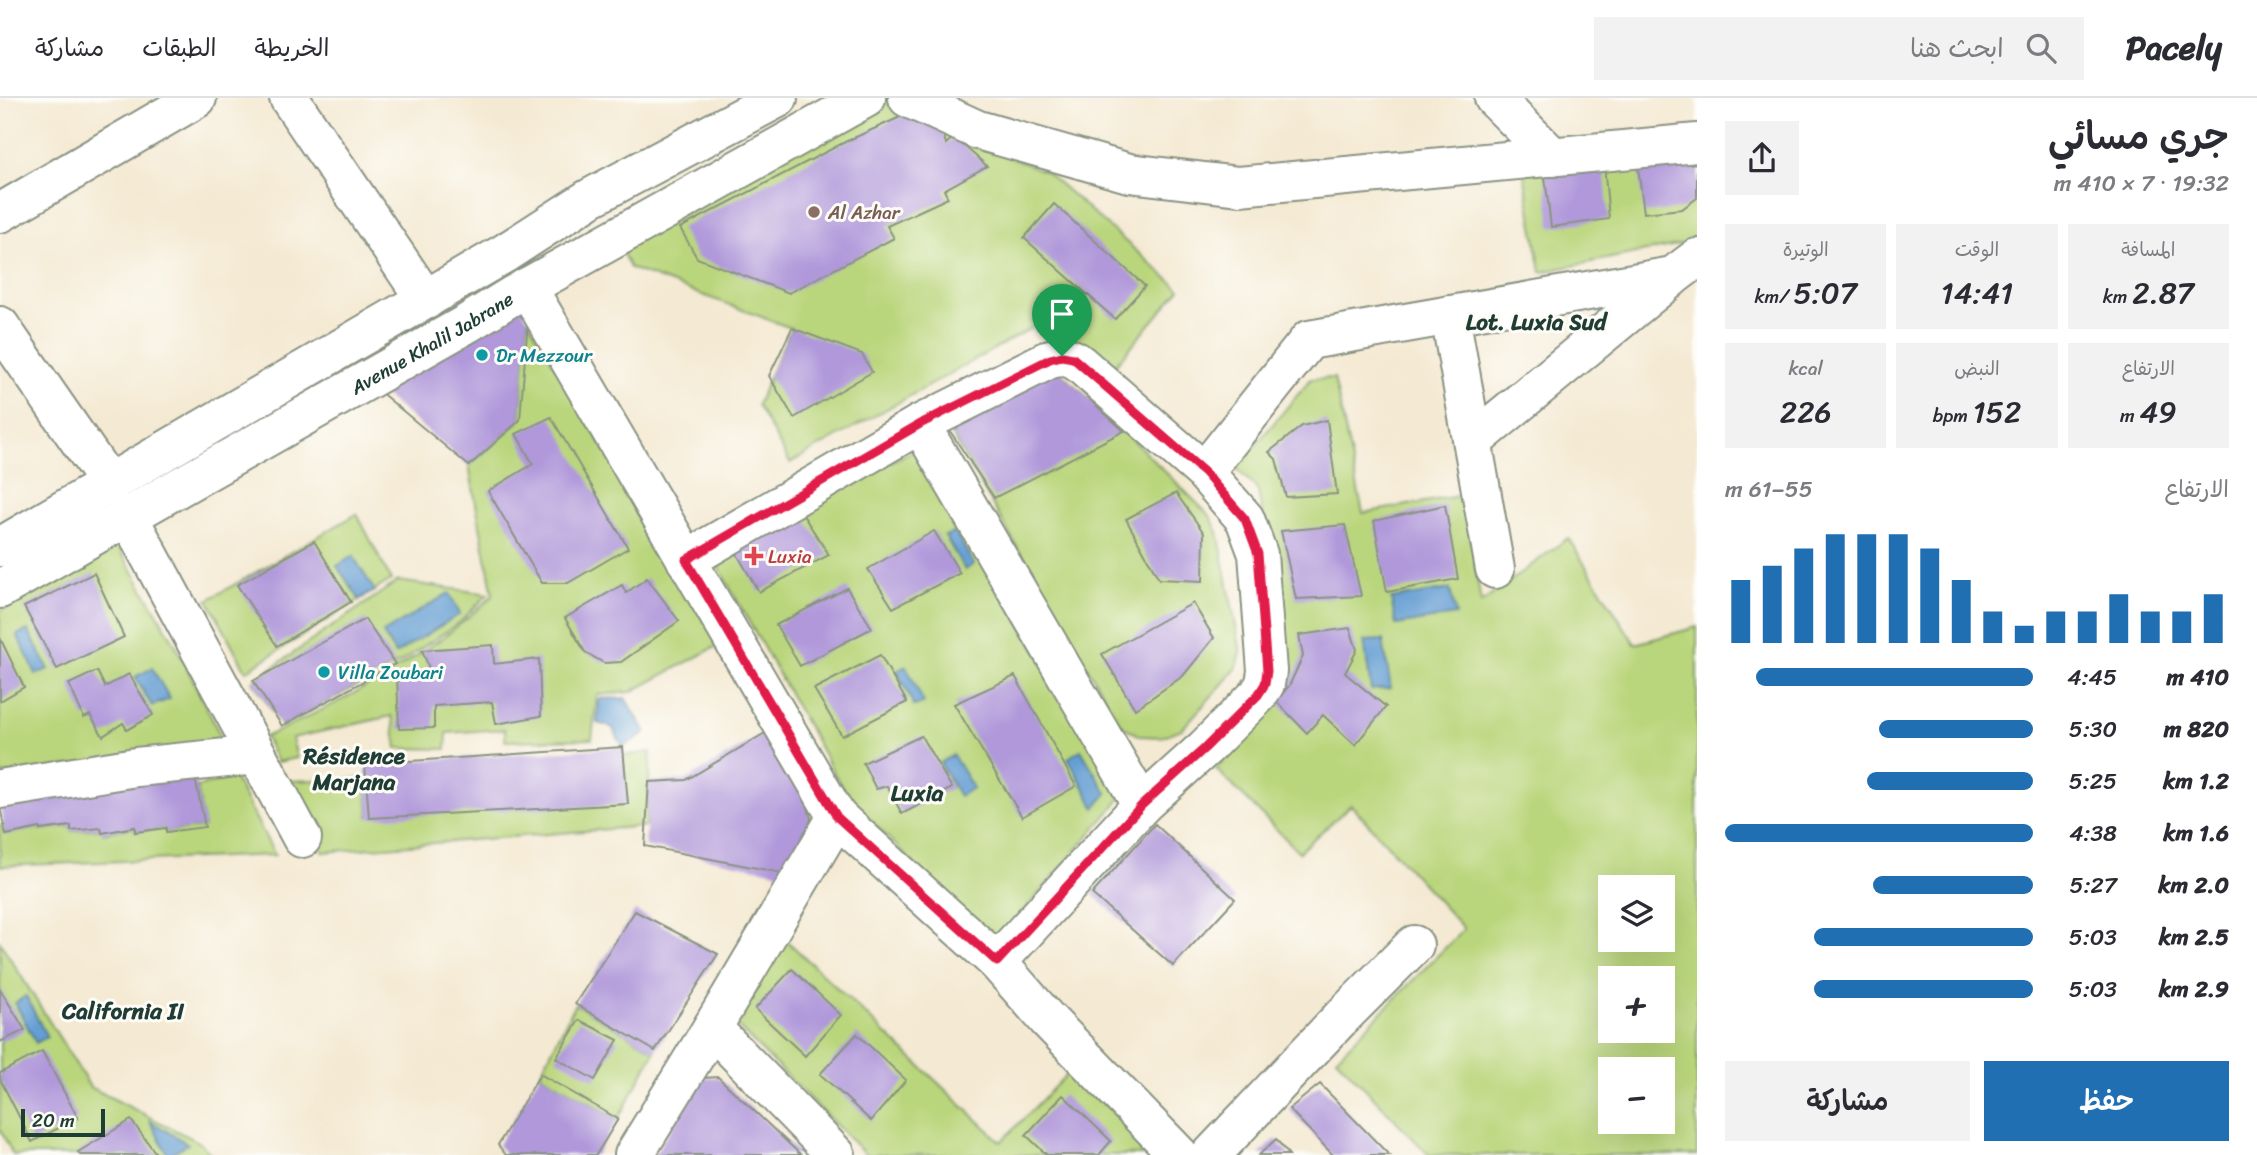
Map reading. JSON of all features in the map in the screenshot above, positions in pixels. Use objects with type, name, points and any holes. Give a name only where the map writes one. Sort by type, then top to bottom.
[{"type":"street","points":[[0,213],[145,111],[197,98]]},
{"type":"street","points":[[289,98],[426,300]]},
{"type":"street","name":"Avenue Khalil Jabrane","points":[[0,589],[119,501],[426,300],[590,198],[778,98]]},
{"type":"street","name":"Avenue Khalil Jabrane","points":[[0,547],[119,501],[468,323],[527,287],[866,98]]},
{"type":"street","points":[[908,98],[978,130],[1129,173],[1239,186],[1697,144]]},
{"type":"street","points":[[1494,98],[1553,157]]},
{"type":"street","points":[[1204,472],[1308,340],[1451,316],[1685,267]]},
{"type":"street","points":[[1473,441],[1685,267]]},
{"type":"street","points":[[527,287],[837,817],[997,962],[1046,1019],[1179,1155]]},
{"type":"street","points":[[1451,316],[1495,569]]},
{"type":"street","points":[[0,326],[119,501],[302,838]]},
{"type":"street","points":[[686,560],[920,424],[1050,359],[1062,356],[1073,358],[1204,472],[1245,519],[1258,554],[1266,648],[1265,684],[1258,695],[1205,748],[1142,805],[997,962]]},
{"type":"street","points":[[920,424],[1142,805]]},
{"type":"street","points":[[0,789],[136,767],[257,755]]},
{"type":"street","points":[[634,1155],[837,817]]},
{"type":"street","points":[[1211,1155],[1414,945]]},
{"type":"street","points":[[712,1028],[836,1155]]},
{"type":"green space","points":[[883,98],[916,110],[973,141],[1046,172],[1180,289],[1111,370],[1048,319],[790,463],[757,405],[791,328],[630,268],[619,247]]},
{"type":"green space","points":[[1697,150],[1697,241],[1541,272],[1523,168]]},
{"type":"green space","points":[[528,320],[719,645],[631,692],[597,695],[592,739],[505,741],[505,729],[447,733],[446,749],[397,748],[392,716],[292,738],[297,758],[277,762],[265,737],[326,708],[414,658],[468,618],[493,595],[469,466],[520,420]]},
{"type":"green space","points":[[1058,370],[1210,516],[1218,532],[1241,653],[1236,669],[1182,729],[1161,737],[1140,736],[1121,725],[946,425]]},
{"type":"green space","points":[[1334,378],[1363,513],[1464,495],[1481,603],[1568,538],[1635,644],[1697,627],[1697,1155],[1429,1155],[1336,1058],[1464,929],[1351,805],[1299,852],[1216,769],[1276,701],[1289,663],[1258,490],[1236,468],[1311,379]]},
{"type":"green space","points":[[918,448],[1122,797],[995,944],[848,798],[711,554]]},
{"type":"green space","points":[[357,514],[391,580],[246,671],[208,600]]},
{"type":"green space","points":[[116,543],[174,642],[225,745],[0,775],[0,611]]},
{"type":"green space","points":[[398,581],[488,594],[460,622],[401,662],[282,726],[253,681]]},
{"type":"green space","points":[[651,752],[646,826],[323,852],[289,781],[366,778],[369,817],[623,756]]},
{"type":"green space","points":[[234,777],[275,855],[0,866],[0,825],[4,824],[6,834],[71,826],[72,831],[101,828],[103,833],[135,827],[135,831],[166,828],[167,832],[204,827],[197,787]]},
{"type":"green space","points":[[784,938],[1001,1142],[1070,1071],[1157,1155],[866,1155],[735,1024]]},
{"type":"green space","points":[[0,942],[90,1087],[199,1142],[212,1155],[13,1155],[0,1129]]},
{"type":"green space","points":[[575,1004],[655,1051],[618,1119],[540,1074]]},
{"type":"water","points":[[955,532],[974,564],[965,570],[945,536]]},
{"type":"water","points":[[353,556],[375,591],[359,599],[337,566]]},
{"type":"water","points":[[1450,589],[1456,615],[1396,625],[1391,599]]},
{"type":"water","points":[[449,593],[460,614],[395,654],[383,633]]},
{"type":"water","points":[[28,630],[49,669],[36,674],[17,635]]},
{"type":"water","points":[[1383,640],[1391,688],[1371,690],[1364,641]]},
{"type":"water","points":[[906,666],[924,703],[914,706],[897,671]]},
{"type":"water","points":[[152,668],[170,699],[152,706],[135,677]]},
{"type":"water","points":[[625,698],[646,732],[623,747],[612,727],[597,723],[599,699]]},
{"type":"water","points":[[1081,750],[1107,793],[1095,808],[1068,758]]},
{"type":"water","points":[[953,755],[973,788],[959,796],[940,763]]},
{"type":"water","points":[[26,996],[47,1037],[36,1043],[15,1003]]},
{"type":"water","points":[[150,1121],[188,1144],[168,1155]]},
{"type":"building","name":"Al Azhar","points":[[916,110],[942,129],[946,144],[954,137],[987,166],[944,190],[948,198],[887,226],[894,238],[789,293],[697,258],[680,228],[847,141]]},
{"type":"building","points":[[1697,160],[1697,198],[1682,209],[1644,213],[1638,167]]},
{"type":"building","points":[[1604,164],[1609,219],[1551,227],[1544,169]]},
{"type":"building","points":[[1054,204],[1145,286],[1115,319],[1024,238]]},
{"type":"building","name":"Dr Mezzour","points":[[521,306],[528,320],[520,420],[469,466],[379,391]]},
{"type":"building","points":[[792,328],[862,354],[872,372],[794,418],[769,376]]},
{"type":"building","points":[[1058,370],[1124,431],[994,498],[946,425]]},
{"type":"building","points":[[551,417],[628,548],[568,583],[542,583],[488,491],[533,464],[516,434]]},
{"type":"building","points":[[1327,420],[1337,494],[1286,497],[1276,459],[1269,452],[1302,426]]},
{"type":"building","points":[[1176,493],[1204,533],[1203,581],[1159,579],[1126,519]]},
{"type":"building","points":[[1445,505],[1458,579],[1387,592],[1374,521]]},
{"type":"building","points":[[801,512],[829,555],[759,592],[734,549]]},
{"type":"building","points":[[1345,525],[1361,596],[1296,599],[1281,531]]},
{"type":"building","points":[[934,531],[960,573],[893,608],[868,569]]},
{"type":"building","points":[[314,541],[351,602],[277,646],[237,585]]},
{"type":"building","points":[[94,573],[124,637],[57,669],[24,607]]},
{"type":"building","points":[[647,578],[679,621],[621,662],[604,663],[585,652],[565,618],[622,585],[626,593]]},
{"type":"building","points":[[847,588],[872,628],[800,666],[776,625]]},
{"type":"building","points":[[1193,603],[1214,638],[1183,676],[1135,709],[1102,654]]},
{"type":"building","name":"Villa Zoubari","points":[[365,619],[395,664],[282,726],[253,681]]},
{"type":"building","points":[[1350,628],[1357,650],[1345,673],[1386,707],[1355,745],[1323,715],[1307,733],[1276,701],[1289,686],[1303,656],[1299,635]]},
{"type":"building","points":[[0,638],[24,687],[0,701]]},
{"type":"building","points":[[493,645],[494,664],[539,659],[541,716],[496,724],[492,702],[434,706],[434,728],[399,729],[397,676],[430,671],[422,650]]},
{"type":"building","points":[[880,655],[907,702],[842,736],[814,689]]},
{"type":"building","points":[[97,671],[105,687],[129,674],[153,715],[127,730],[123,723],[103,736],[90,715],[84,718],[69,684]]},
{"type":"building","points":[[1015,676],[1076,786],[1022,817],[954,704]]},
{"type":"building","points":[[767,732],[806,800],[811,819],[803,845],[787,874],[645,846],[649,782],[686,780]]},
{"type":"building","points":[[921,736],[952,788],[902,814],[887,786],[876,789],[863,763]]},
{"type":"building","points":[[623,747],[628,804],[369,818],[365,764]]},
{"type":"building","points":[[194,772],[205,827],[166,832],[166,828],[135,832],[135,827],[102,833],[101,828],[71,831],[71,826],[40,828],[6,835],[0,807]]},
{"type":"building","points":[[1155,824],[1235,899],[1173,966],[1092,894]]},
{"type":"building","points":[[635,911],[718,954],[655,1051],[575,1004]]},
{"type":"building","points":[[792,969],[841,1015],[805,1056],[755,1009]]},
{"type":"building","points":[[0,989],[25,1030],[0,1042]]},
{"type":"building","points":[[579,1020],[618,1040],[595,1080],[556,1058]]},
{"type":"building","points":[[857,1034],[906,1080],[871,1121],[820,1074]]},
{"type":"building","points":[[42,1051],[78,1118],[32,1142],[0,1079],[0,1073]]},
{"type":"building","points":[[540,1074],[618,1119],[596,1155],[506,1155],[498,1145]]},
{"type":"building","points":[[718,1077],[801,1155],[654,1155],[704,1078]]},
{"type":"building","points":[[1320,1084],[1389,1155],[1333,1155],[1289,1109]]},
{"type":"building","points":[[1063,1095],[1111,1141],[1099,1155],[1047,1155],[1026,1135]]},
{"type":"building","points":[[131,1120],[157,1155],[80,1155],[78,1152]]},
{"type":"building","points":[[1276,1139],[1289,1155],[1259,1155]]},
{"type":"place","name":"Al Azhar","points":[[814,212]]},
{"type":"place","name":"Dr Mezzour","points":[[482,355]]},
{"type":"place","name":"Luxia","points":[[754,556]]},
{"type":"place","name":"Villa Zoubari","points":[[324,672]]},
{"type":"district","name":"Lot. Luxia Sud","points":[[1536,322]]},
{"type":"district","name":"Résidence Marjana","points":[[354,769]]},
{"type":"district","name":"Luxia","points":[[917,793]]},
{"type":"district","name":"California II","points":[[123,1011]]},
{"type":"route","points":[[1062,356],[1073,358],[1204,472],[1245,519],[1258,554],[1267,671],[1265,684],[1258,695],[1142,805],[997,962],[837,817],[686,560],[920,424],[1050,359],[1062,356]]}]
